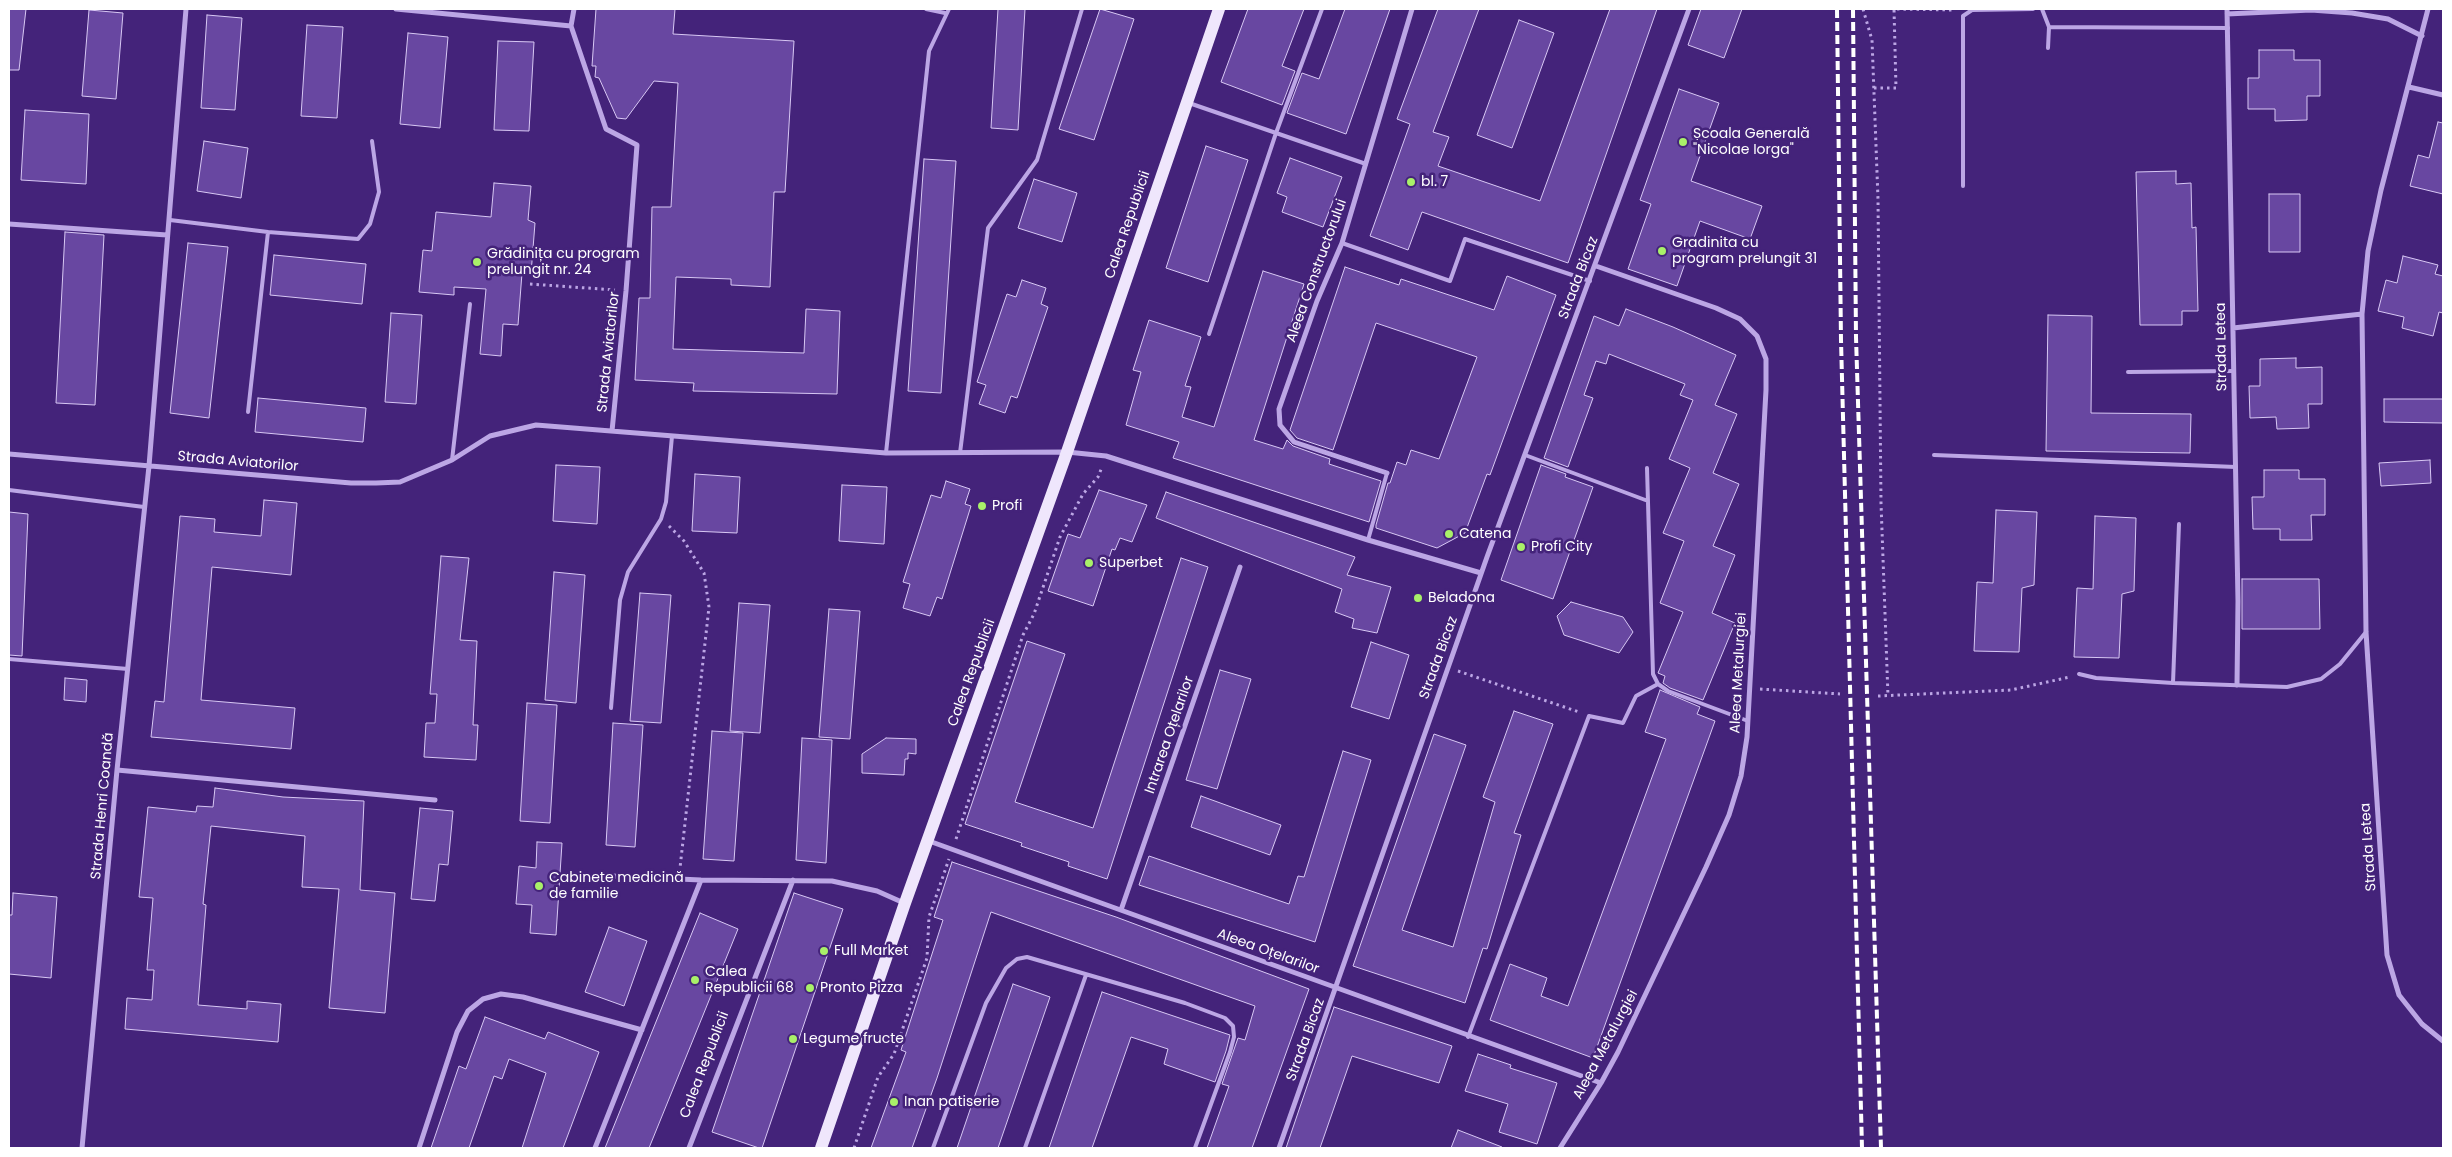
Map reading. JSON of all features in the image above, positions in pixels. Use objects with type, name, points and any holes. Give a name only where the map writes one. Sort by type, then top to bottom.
[{"type":"main road","name":"Calea Republicii","points":[[821,1148],[905,903],[1066,452],[1218,9]]},
{"type":"street","points":[[149,466],[186,9]]},
{"type":"street","points":[[396,9],[571,26],[574,9]]},
{"type":"street","name":"Aleea Constructorului","points":[[1387,473],[1294,442],[1280,425],[1279,409],[1317,301],[1342,243],[1367,165],[1412,9]]},
{"type":"street","name":"Strada Bicaz","points":[[1279,1148],[1481,573],[1596,266],[1689,9]]},
{"type":"street","name":"Strada Letea","points":[[2428,9],[2381,190],[2368,251],[2362,314],[2366,632],[2387,955],[2399,995],[2422,1024],[2443,1041]]},
{"type":"street","points":[[2227,12],[2311,10],[2352,13],[2388,19],[2422,36]]},
{"type":"street","name":"Strada Letea","points":[[2227,12],[2238,601],[2237,685]]},
{"type":"street","name":"Strada Aviatorilor","points":[[571,26],[606,129],[637,145],[626,291],[612,431]]},
{"type":"street","points":[[2409,86],[2443,95]]},
{"type":"street","points":[[9,224],[167,235]]},
{"type":"street","name":"Aleea Metalurgiei","points":[[1560,1148],[1601,1083],[1622,1044],[1729,815],[1741,776],[1748,721],[1766,359],[1757,336],[1740,319],[1716,308],[1596,266]]},
{"type":"street","points":[[2233,328],[2362,314]]},
{"type":"street","name":"Strada Aviatorilor","points":[[9,454],[376,483],[400,482],[452,460],[490,436],[536,425],[886,453],[1066,452]]},
{"type":"street","points":[[1066,452],[1106,456],[1368,540],[1481,573]]},
{"type":"street","name":"Strada Henri Coandă","points":[[82,1148],[117,770],[149,466]]},
{"type":"street","name":"Intrarea Oțelarilor","points":[[1121,910],[1240,567]]},
{"type":"street","points":[[117,770],[435,800]]},
{"type":"street","name":"Aleea Oțelarilor","points":[[928,840],[1468,1037],[1601,1083]]},
{"type":"street","points":[[611,876],[701,880],[832,880],[877,891],[905,903]]},
{"type":"street","points":[[595,1148],[701,880]]},
{"type":"street","name":"Calea Republicii","points":[[689,1148],[793,880]]},
{"type":"street","points":[[418,1148],[458,1032],[468,1011],[483,999],[501,994],[523,997],[642,1030]]},
{"type":"lane","points":[[926,9],[945,13]]},
{"type":"lane","points":[[886,453],[929,51],[945,13],[949,9]]},
{"type":"lane","points":[[960,453],[988,228],[1037,160],[1082,9]]},
{"type":"lane","points":[[1209,334],[1276,133],[1322,9]]},
{"type":"lane","points":[[1963,186],[1963,16],[1972,10],[2033,9]]},
{"type":"lane","points":[[2042,9],[2049,27],[2048,48]]},
{"type":"lane","points":[[2049,27],[2228,28]]},
{"type":"lane","points":[[1187,102],[1367,165]]},
{"type":"lane","points":[[170,220],[268,232],[358,239],[370,224],[379,192],[372,141]]},
{"type":"lane","points":[[248,412],[268,232]]},
{"type":"lane","points":[[1342,243],[1450,281],[1465,240],[1590,280]]},
{"type":"lane","points":[[452,460],[470,304]]},
{"type":"lane","points":[[2128,372],[2234,371]]},
{"type":"lane","points":[[612,708],[620,600],[628,572],[662,519],[666,502],[672,436]]},
{"type":"lane","points":[[1525,454],[1648,502]]},
{"type":"lane","points":[[1934,455],[2236,467]]},
{"type":"lane","points":[[1647,468],[1653,674],[1658,684],[1668,691],[1748,721]]},
{"type":"lane","points":[[1368,540],[1387,473]]},
{"type":"lane","points":[[9,490],[144,507]]},
{"type":"lane","points":[[2173,683],[2179,524]]},
{"type":"lane","points":[[2079,674],[2096,678],[2173,683],[2287,687],[2321,679],[2340,664],[2366,632]]},
{"type":"lane","points":[[9,659],[128,669]]},
{"type":"lane","points":[[1468,1037],[1589,716],[1623,723],[1636,696],[1658,684]]},
{"type":"lane","points":[[933,1148],[986,1003],[1006,968],[1017,959],[1027,957],[1210,1012],[1225,1018],[1233,1026],[1234,1037],[1230,1052],[1195,1148]]},
{"type":"lane","points":[[1025,1148],[1086,976]]},
{"type":"path","points":[[1864,9],[1872,40],[1878,199],[1881,503],[1888,696]]},
{"type":"path","points":[[1874,88],[1896,88],[1894,9],[1972,10]]},
{"type":"path","points":[[530,284],[626,291]]},
{"type":"path","points":[[854,1148],[878,1078],[894,1054],[927,958],[929,917],[1023,635],[1034,614],[1060,537],[1083,494],[1098,477],[1106,456]]},
{"type":"path","points":[[662,519],[684,541],[704,573],[709,607],[678,879]]},
{"type":"path","points":[[1448,667],[1589,716]]},
{"type":"path","points":[[1878,696],[2011,690],[2039,686],[2079,674]]},
{"type":"path","points":[[1749,688],[1840,694]]},
{"type":"building","points":[[9,9],[26,9],[19,70],[9,70]]},
{"type":"building","points":[[596,9],[675,9],[673,34],[794,41],[785,192],[774,192],[770,287],[731,285],[731,279],[676,277],[673,349],[804,353],[806,309],[840,311],[837,394],[693,391],[694,383],[635,380],[639,298],[650,298],[652,207],[671,207],[678,83],[654,81],[626,119],[617,118],[599,78],[595,77],[596,66],[592,66]]},
{"type":"building","points":[[998,9],[1025,9],[1018,130],[991,128]]},
{"type":"building","points":[[1100,9],[1134,19],[1094,140],[1059,129]]},
{"type":"building","points":[[1248,9],[1304,9],[1282,66],[1295,71],[1282,105],[1221,82]]},
{"type":"building","points":[[1345,9],[1390,9],[1346,134],[1287,113],[1302,73],[1319,79]]},
{"type":"building","points":[[1438,9],[1479,9],[1433,132],[1449,137],[1438,166],[1540,201],[1610,9],[1657,9],[1568,263],[1422,212],[1408,250],[1370,236],[1410,124],[1397,119]]},
{"type":"building","points":[[1701,9],[1742,9],[1724,58],[1688,45]]},
{"type":"building","points":[[89,10],[123,13],[116,99],[82,96]]},
{"type":"building","points":[[207,15],[242,18],[235,110],[201,108]]},
{"type":"building","points":[[1519,20],[1554,33],[1512,148],[1477,135]]},
{"type":"building","points":[[307,25],[343,27],[337,118],[301,116]]},
{"type":"building","points":[[408,33],[448,37],[440,128],[400,124]]},
{"type":"building","points":[[498,41],[534,42],[529,131],[494,130]]},
{"type":"building","points":[[2259,50],[2294,50],[2294,60],[2320,60],[2320,96],[2307,96],[2307,120],[2275,121],[2275,109],[2248,109],[2248,78],[2259,78]]},
{"type":"building","name":"Școala Generală \"Nicolae Iorga\"","points":[[1679,89],[1719,103],[1691,181],[1762,206],[1750,239],[1700,221],[1677,286],[1628,269],[1651,204],[1640,200]]},
{"type":"building","points":[[25,110],[89,114],[86,184],[21,180]]},
{"type":"building","points":[[2438,122],[2443,123],[2443,194],[2410,186],[2418,155],[2429,158]]},
{"type":"building","points":[[204,141],[248,148],[241,198],[197,191]]},
{"type":"building","points":[[1206,146],[1248,160],[1208,282],[1166,268]]},
{"type":"building","points":[[1290,158],[1342,177],[1323,227],[1282,212],[1287,197],[1277,193]]},
{"type":"building","points":[[924,159],[956,161],[941,393],[908,391]]},
{"type":"building","points":[[2176,171],[2176,184],[2191,183],[2192,228],[2196,227],[2198,311],[2182,311],[2182,325],[2140,325],[2136,172]]},
{"type":"building","points":[[1034,179],[1077,193],[1062,242],[1018,228]]},
{"type":"building","name":"Grădinița cu program prelungit nr. 24","points":[[494,183],[531,186],[528,220],[535,223],[531,274],[522,273],[518,325],[503,324],[501,356],[480,354],[486,289],[454,287],[454,295],[419,292],[423,250],[432,251],[436,212],[491,217]]},
{"type":"building","points":[[2269,194],[2300,194],[2300,252],[2269,252]]},
{"type":"building","points":[[65,232],[104,235],[95,405],[56,403]]},
{"type":"building","points":[[188,243],[228,247],[209,418],[170,413]]},
{"type":"building","points":[[274,255],[366,264],[362,304],[270,295]]},
{"type":"building","points":[[2403,256],[2438,265],[2435,274],[2443,276],[2443,313],[2439,312],[2433,336],[2402,328],[2404,317],[2378,311],[2386,280],[2397,283]]},
{"type":"building","points":[[1345,267],[1399,285],[1401,279],[1494,310],[1507,276],[1556,295],[1490,475],[1487,474],[1465,533],[1437,548],[1376,528],[1376,525],[1388,483],[1390,483],[1397,462],[1406,465],[1411,450],[1439,459],[1477,357],[1376,323],[1333,450],[1297,438],[1290,430]]},
{"type":"building","points":[[1263,271],[1304,284],[1254,440],[1283,449],[1287,440],[1293,446],[1330,459],[1329,464],[1381,481],[1369,522],[1173,458],[1179,442],[1126,425],[1141,372],[1133,370],[1149,320],[1201,337],[1185,386],[1191,387],[1182,417],[1214,427]]},
{"type":"building","points":[[1022,280],[1046,288],[1041,304],[1048,307],[1017,398],[1011,396],[1005,413],[979,404],[986,385],[977,382],[1007,294],[1016,297]]},
{"type":"building","points":[[1626,309],[1673,327],[1736,355],[1715,405],[1737,414],[1713,473],[1739,484],[1713,546],[1735,555],[1712,613],[1735,623],[1703,700],[1670,688],[1663,683],[1665,676],[1658,673],[1683,612],[1660,603],[1684,541],[1663,533],[1690,468],[1669,459],[1693,400],[1680,395],[1685,384],[1609,354],[1606,364],[1596,361],[1584,395],[1593,398],[1568,467],[1544,458],[1594,316],[1619,326]]},
{"type":"building","points":[[391,313],[422,315],[416,404],[385,402]]},
{"type":"building","points":[[2048,315],[2092,316],[2091,413],[2191,414],[2190,453],[2046,451]]},
{"type":"building","points":[[2296,358],[2296,368],[2322,367],[2322,404],[2308,404],[2309,428],[2277,429],[2276,417],[2250,418],[2249,386],[2260,386],[2260,359]]},
{"type":"building","points":[[258,398],[366,408],[363,442],[255,432]]},
{"type":"building","points":[[2384,399],[2443,399],[2443,423],[2384,422]]},
{"type":"building","points":[[2430,460],[2431,483],[2381,486],[2379,463]]},
{"type":"building","points":[[556,465],[600,467],[597,524],[553,521]]},
{"type":"building","points":[[1541,465],[1566,474],[1565,477],[1593,487],[1553,599],[1501,580]]},
{"type":"building","points":[[2264,470],[2299,470],[2299,479],[2325,479],[2325,515],[2311,515],[2312,540],[2280,540],[2280,529],[2253,529],[2252,497],[2264,497]]},
{"type":"building","points":[[695,474],[740,477],[737,533],[692,531]]},
{"type":"building","points":[[946,481],[970,489],[965,504],[971,506],[942,599],[937,597],[930,616],[903,608],[910,584],[903,582],[931,495],[941,498]]},
{"type":"building","points":[[842,485],[887,487],[884,544],[839,541]]},
{"type":"building","points":[[1099,490],[1147,505],[1132,542],[1120,538],[1115,550],[1112,549],[1093,606],[1048,591],[1068,534],[1080,538]]},
{"type":"building","points":[[1166,492],[1355,557],[1347,575],[1391,587],[1377,633],[1352,628],[1354,619],[1335,612],[1342,589],[1156,518]]},
{"type":"building","points":[[264,500],[297,503],[291,575],[212,567],[201,700],[295,708],[291,749],[151,737],[155,701],[164,702],[180,516],[215,519],[214,532],[261,536]]},
{"type":"building","points":[[1996,510],[2037,512],[2034,585],[2022,588],[2019,652],[1974,651],[1977,582],[1993,583]]},
{"type":"building","points":[[9,512],[28,514],[22,656],[9,655]]},
{"type":"building","points":[[2095,516],[2136,518],[2134,591],[2122,594],[2119,658],[2074,657],[2077,588],[2093,589]]},
{"type":"building","points":[[441,556],[469,558],[460,640],[477,641],[473,725],[478,725],[476,760],[424,757],[426,723],[435,723],[437,694],[430,694]]},
{"type":"building","points":[[1181,558],[1208,567],[1107,879],[1068,866],[1069,862],[1021,846],[1022,843],[965,824],[1027,641],[1065,654],[1015,802],[1093,828]]},
{"type":"building","points":[[554,572],[585,575],[576,703],[545,700]]},
{"type":"building","points":[[2242,579],[2319,579],[2320,629],[2242,629]]},
{"type":"building","points":[[640,593],[671,595],[661,723],[630,721]]},
{"type":"building","points":[[1571,602],[1623,617],[1633,632],[1619,653],[1564,635],[1557,616]]},
{"type":"building","points":[[739,603],[770,605],[760,733],[730,731]]},
{"type":"building","points":[[829,609],[860,611],[850,739],[819,737]]},
{"type":"building","points":[[1371,642],[1409,655],[1389,719],[1351,707]]},
{"type":"building","points":[[1220,670],[1251,679],[1217,789],[1186,780]]},
{"type":"building","points":[[65,678],[87,680],[86,702],[64,700]]},
{"type":"building","points":[[1660,690],[1700,707],[1697,714],[1715,721],[1593,1058],[1490,1020],[1510,964],[1547,978],[1541,996],[1568,1006],[1666,739],[1645,732]]},
{"type":"building","points":[[527,703],[557,705],[550,823],[520,821]]},
{"type":"building","points":[[1514,711],[1553,724],[1514,833],[1521,835],[1487,949],[1483,948],[1465,1003],[1353,966],[1434,734],[1466,745],[1402,930],[1453,947],[1495,802],[1483,797]]},
{"type":"building","points":[[613,723],[643,725],[635,847],[606,845]]},
{"type":"building","points":[[712,731],[743,733],[734,861],[703,859]]},
{"type":"building","points":[[802,738],[832,740],[826,863],[796,860]]},
{"type":"building","points":[[886,738],[916,739],[916,754],[908,753],[908,759],[905,759],[904,775],[862,773],[862,754]]},
{"type":"building","points":[[1343,751],[1371,760],[1315,942],[1139,885],[1149,856],[1289,904],[1298,876],[1304,877]]},
{"type":"building","points":[[215,788],[283,797],[364,801],[360,890],[395,893],[385,1013],[329,1008],[339,889],[302,887],[305,836],[211,826],[203,904],[206,905],[198,1005],[247,1009],[247,1001],[281,1004],[278,1042],[125,1029],[127,998],[152,1000],[154,970],[147,970],[153,898],[139,897],[148,807],[196,812],[197,806],[213,807]]},
{"type":"building","points":[[1201,796],[1281,825],[1270,855],[1191,827]]},
{"type":"building","points":[[420,808],[453,811],[448,865],[439,864],[435,901],[411,899]]},
{"type":"building","name":"Cabinete medicină de familie","points":[[537,842],[562,843],[556,935],[530,933],[532,905],[516,904],[519,866],[536,868]]},
{"type":"building","points":[[952,862],[1116,917],[1309,989],[1252,1148],[1207,1148],[1229,1086],[1222,1084],[1238,1038],[1245,1040],[1255,1006],[991,912],[912,1148],[871,1148],[906,1052],[901,1050],[943,920],[934,917]]},
{"type":"building","points":[[13,893],[57,897],[51,978],[9,974],[9,915],[12,915]]},
{"type":"building","points":[[794,893],[843,909],[762,1148],[759,1148],[712,1132]]},
{"type":"building","points":[[700,913],[738,929],[649,1148],[605,1148]]},
{"type":"building","points":[[609,927],[647,941],[624,1006],[585,992]]},
{"type":"building","points":[[1013,984],[1050,997],[998,1148],[957,1148]]},
{"type":"building","points":[[1102,992],[1230,1035],[1226,1051],[1215,1082],[1164,1064],[1168,1049],[1131,1037],[1092,1148],[1049,1148]]},
{"type":"building","points":[[1334,1007],[1452,1046],[1439,1083],[1352,1056],[1320,1148],[1286,1148]]},
{"type":"building","points":[[485,1017],[545,1039],[548,1032],[599,1052],[563,1148],[522,1148],[546,1073],[509,1059],[502,1079],[494,1076],[469,1148],[431,1148],[459,1066],[466,1069]]},
{"type":"building","points":[[1478,1054],[1511,1065],[1510,1068],[1557,1083],[1537,1144],[1499,1132],[1508,1104],[1465,1091]]},
{"type":"building","points":[[1458,1130],[1502,1147],[1502,1148],[1451,1148]]},
{"type":"railway","points":[[1837,9],[1841,340],[1862,1148]]},
{"type":"railway","points":[[1853,9],[1856,337],[1881,1148]]},
{"type":"place","name":"Școala Generală \"Nicolae Iorga\"","points":[[1683,142]]},
{"type":"place","name":"bl. 7","points":[[1411,182]]},
{"type":"place","name":"Gradinita cu program prelungit 31","points":[[1662,251]]},
{"type":"place","name":"Grădinița cu program prelungit nr. 24","points":[[477,262]]},
{"type":"place","name":"Profi","points":[[982,506]]},
{"type":"place","name":"Catena","points":[[1449,534]]},
{"type":"place","name":"Profi City","points":[[1521,547]]},
{"type":"place","name":"Superbet","points":[[1089,563]]},
{"type":"place","name":"Beladona","points":[[1418,598]]},
{"type":"place","name":"Cabinete medicină de familie","points":[[539,886]]},
{"type":"place","name":"Full Market","points":[[824,951]]},
{"type":"place","name":"Calea Republicii 68","points":[[695,980]]},
{"type":"place","name":"Pronto Pizza","points":[[810,988]]},
{"type":"place","name":"Legume fructe","points":[[793,1039]]},
{"type":"place","name":"Inan patiserie","points":[[894,1102]]}]
